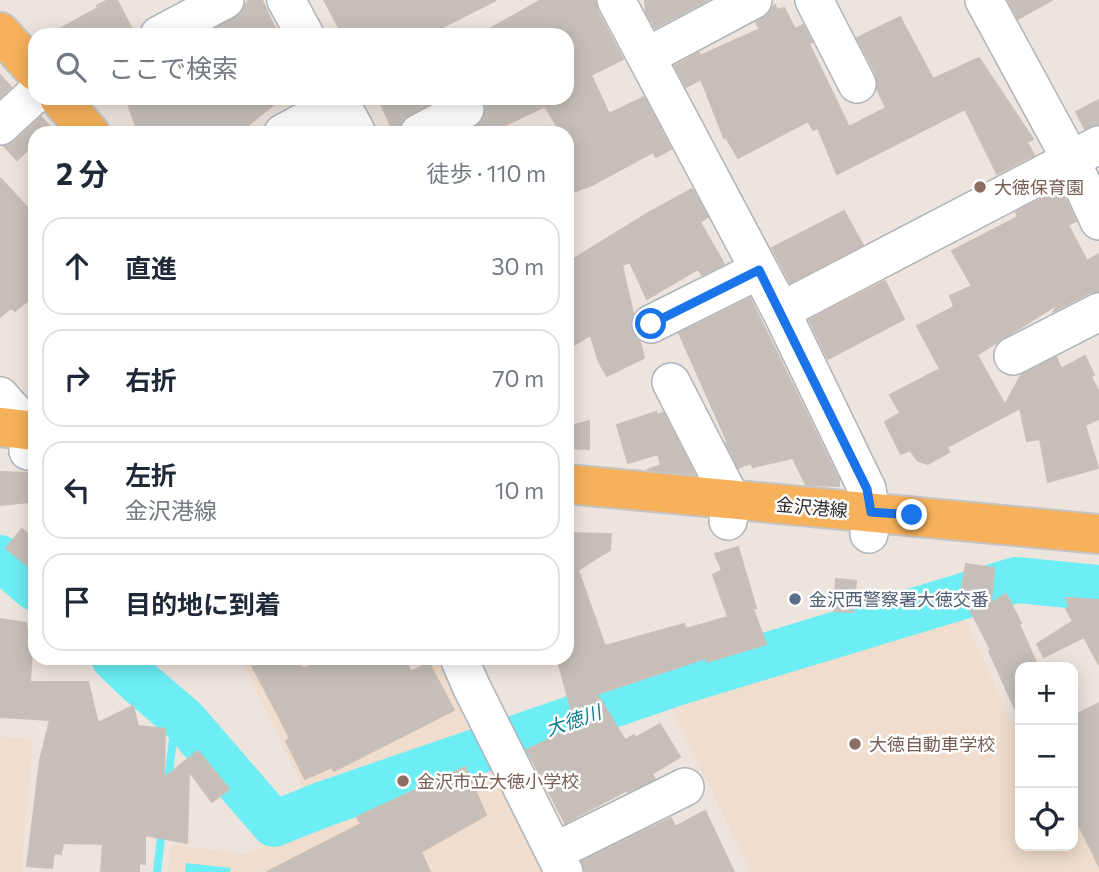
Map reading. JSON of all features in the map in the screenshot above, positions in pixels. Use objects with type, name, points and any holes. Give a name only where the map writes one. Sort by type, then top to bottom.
[{"type":"main road","points":[[0,32],[28,63]]},
{"type":"main road","points":[[65,105],[84,126]]},
{"type":"main road","name":"金沢港線","points":[[574,485],[729,510]]},
{"type":"main road","name":"金沢港線","points":[[574,505],[729,510],[870,523],[1099,554]]},
{"type":"main road","name":"金沢港線","points":[[870,523],[1099,534]]},
{"type":"street","points":[[172,28],[225,0]]},
{"type":"street","points":[[286,0],[300,28]]},
{"type":"street","points":[[616,0],[781,312],[867,489],[870,523]]},
{"type":"street","points":[[646,57],[753,0]]},
{"type":"street","points":[[814,0],[857,84]]},
{"type":"street","points":[[984,0],[1085,153],[1099,221]]},
{"type":"street","points":[[0,126],[28,100]]},
{"type":"street","points":[[433,126],[466,109]]},
{"type":"street","points":[[303,126],[345,111]]},
{"type":"street","points":[[781,312],[1085,153]]},
{"type":"street","points":[[651,324],[759,270]]},
{"type":"street","points":[[1013,356],[1099,312]]},
{"type":"street","points":[[671,382],[729,510]]},
{"type":"street","points":[[0,396],[22,440]]},
{"type":"street","points":[[462,665],[559,862],[685,787]]},
{"type":"shaded area","name":"大徳自動車学校","points":[[961,610],[1015,728],[1015,851],[1078,851],[1078,758],[1099,748],[1099,872],[751,872],[668,701]]},
{"type":"shaded area","name":"金沢市立大徳小学校","points":[[243,665],[306,665],[331,712],[420,665],[444,665],[472,741],[484,738],[551,872],[168,872],[171,845],[248,854],[320,821]]},
{"type":"shaded area","points":[[0,736],[33,740],[21,872],[0,872]]},
{"type":"water","points":[[186,863],[231,868],[230,872],[185,872]]},
{"type":"building","points":[[108,0],[117,0],[131,28],[62,28],[98,8],[97,6]]},
{"type":"building","points":[[249,0],[262,0],[275,28],[217,28],[235,18]]},
{"type":"building","points":[[324,0],[496,0],[441,28],[339,28]]},
{"type":"building","points":[[541,0],[595,0],[597,10],[623,59],[591,75],[609,114],[644,97],[671,149],[656,157],[653,152],[592,185],[574,191],[574,126],[557,126],[545,106],[504,126],[474,126],[483,120],[485,105],[574,105],[574,28],[491,28]]},
{"type":"building","points":[[645,0],[708,0],[655,28],[646,12]]},
{"type":"building","points":[[1008,0],[1052,0],[1018,19]]},
{"type":"building","points":[[775,5],[777,10],[784,8],[795,29],[803,25],[812,42],[809,44],[849,127],[886,108],[877,89],[876,74],[857,38],[900,17],[933,79],[979,58],[1033,139],[1027,142],[1034,155],[997,174],[965,109],[837,174],[818,128],[813,130],[808,121],[738,158],[726,137],[724,138],[701,79],[686,87],[675,66],[699,53],[700,56],[760,29],[756,22]]},
{"type":"building","points":[[0,75],[11,87],[0,98]]},
{"type":"building","points":[[1099,100],[1099,124],[1085,129],[1076,112]]},
{"type":"building","points":[[128,105],[273,105],[247,126],[136,126]]},
{"type":"building","points":[[381,105],[428,105],[409,115],[400,126],[391,126]]},
{"type":"building","points":[[41,117],[49,126],[31,126]]},
{"type":"building","points":[[28,129],[28,150],[17,160],[4,146],[14,142]]},
{"type":"building","points":[[0,178],[28,208],[28,301],[15,311],[11,308],[0,317]]},
{"type":"building","points":[[692,189],[708,217],[700,222],[724,264],[702,275],[698,269],[647,299],[630,262],[622,265],[633,313],[630,323],[632,333],[640,342],[644,358],[607,376],[599,362],[589,330],[589,336],[574,345],[574,259]]},
{"type":"building","points":[[1055,192],[1058,197],[1063,194],[1076,221],[1068,225],[1087,261],[1099,254],[1099,291],[1089,293],[1054,311],[1058,304],[977,355],[1005,405],[1021,375],[1056,357],[1061,369],[1085,356],[1099,392],[1099,419],[1085,425],[1098,468],[1048,482],[1040,439],[1027,441],[1020,408],[947,447],[949,452],[928,464],[918,461],[910,450],[901,454],[885,422],[900,413],[890,395],[940,369],[917,326],[954,307],[950,296],[972,286],[952,251],[1018,217],[1016,212]]},
{"type":"building","points":[[844,211],[863,245],[790,283],[772,248]]},
{"type":"building","points":[[885,281],[904,319],[828,359],[809,320]]},
{"type":"building","points":[[750,298],[839,480],[839,486],[806,485],[793,458],[753,467],[751,463],[738,468],[726,443],[679,333]]},
{"type":"building","points":[[656,412],[656,415],[663,413],[694,474],[647,470],[661,465],[658,454],[628,463],[617,425]]},
{"type":"building","points":[[589,421],[589,449],[574,448],[574,425]]},
{"type":"building","points":[[0,472],[28,473],[28,502],[0,505]]},
{"type":"building","points":[[22,529],[28,534],[28,566],[6,548]]},
{"type":"building","points":[[574,533],[611,534],[610,550],[578,570],[605,646],[684,624],[686,629],[728,617],[713,575],[722,570],[715,554],[738,547],[756,608],[753,609],[766,644],[707,662],[706,658],[597,694],[625,740],[634,735],[635,738],[660,724],[680,757],[652,774],[655,779],[628,792],[627,790],[565,823],[527,750],[576,726],[559,665],[574,665]]},
{"type":"building","points":[[966,564],[994,568],[991,603],[1006,594],[1021,623],[1019,624],[1036,662],[1015,662],[1015,709],[989,651],[991,650],[961,592]]},
{"type":"building","points":[[836,579],[856,581],[853,612],[834,611]]},
{"type":"building","points":[[1066,598],[1099,600],[1099,665],[1084,637],[1044,657],[1037,644],[1073,621],[1066,609],[1070,607]]},
{"type":"building","points":[[0,619],[26,623],[28,665],[31,665],[30,682],[88,682],[98,723],[133,706],[138,726],[165,729],[164,778],[198,751],[229,789],[212,802],[189,771],[187,843],[145,835],[145,864],[139,863],[139,872],[101,872],[103,844],[63,843],[61,854],[54,853],[52,868],[27,866],[40,760],[50,720],[0,717]]},
{"type":"building","points":[[252,665],[301,665],[303,669],[311,665],[408,665],[411,672],[430,665],[454,710],[334,771],[332,767],[305,779],[286,741],[290,738]]},
{"type":"building","points":[[1099,703],[1099,866],[1078,823],[1078,714]]},
{"type":"building","points":[[465,767],[486,815],[421,852],[430,872],[267,872],[361,824],[357,817]]},
{"type":"building","points":[[705,811],[734,872],[585,872],[582,861],[671,818],[675,827]]},
{"type":"waterway","name":"大徳川","points":[[0,558],[28,582]]},
{"type":"waterway","name":"大徳川","points":[[121,665],[184,720],[274,824],[321,805],[676,683],[1016,580],[1099,588]]},
{"type":"waterway","points":[[168,782],[173,739],[184,720]]},
{"type":"waterway","points":[[157,872],[162,830]]},
{"type":"place","name":"大徳保育園","points":[[980,187]]},
{"type":"place","name":"金沢西警察署大徳交番","points":[[795,599]]},
{"type":"place","name":"大徳自動車学校","points":[[855,744]]},
{"type":"place","name":"金沢市立大徳小学校","points":[[403,781]]},
{"type":"route","points":[[651,324],[759,270],[867,489],[871,512],[912,515]]}]
